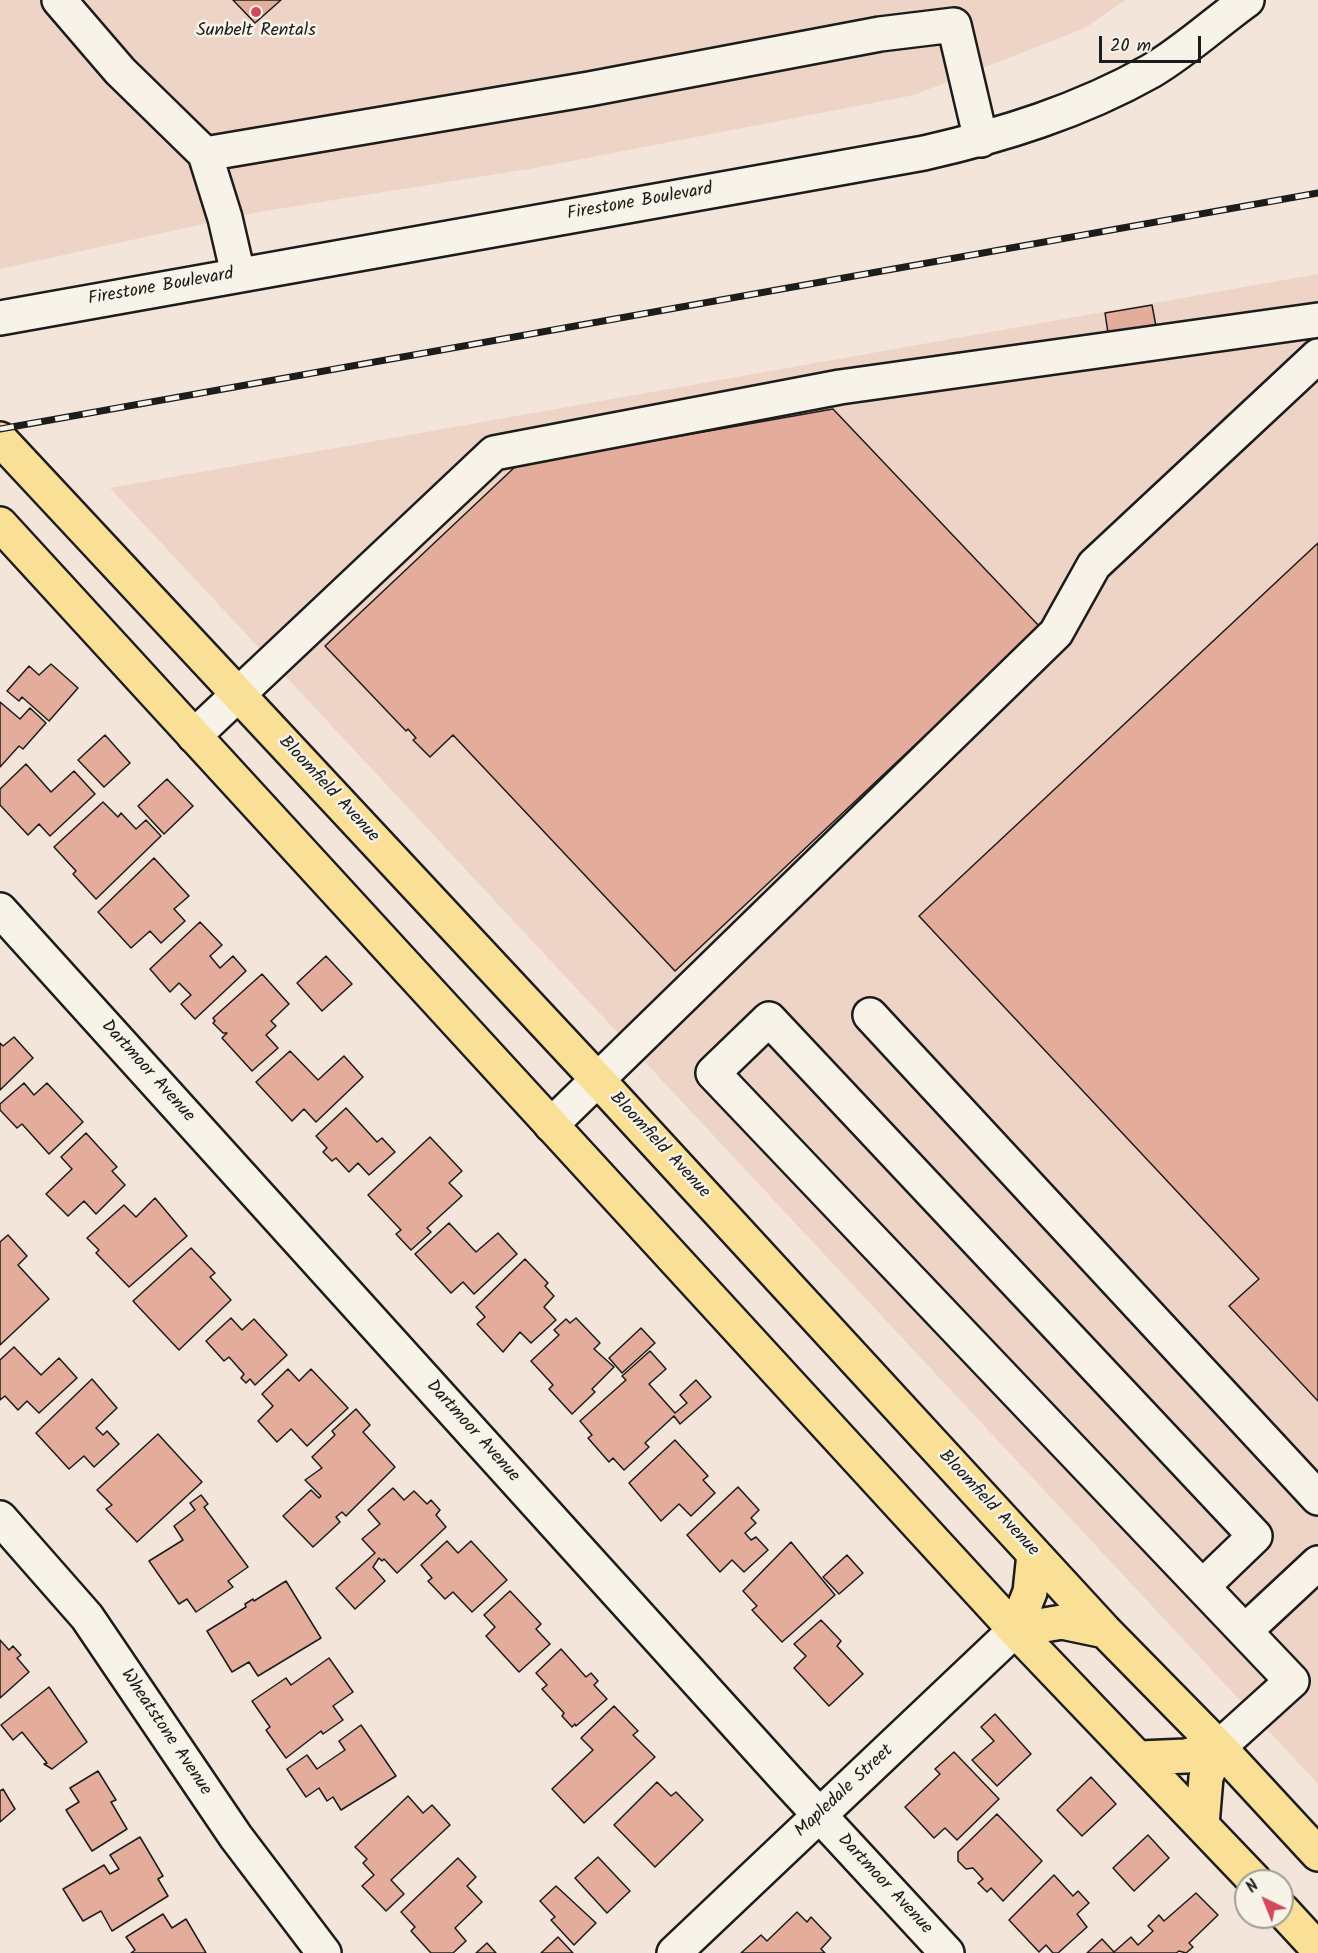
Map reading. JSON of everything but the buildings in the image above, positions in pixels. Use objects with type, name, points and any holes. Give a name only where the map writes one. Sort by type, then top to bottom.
[{"type":"main road","name":"Bloomfield Avenue","points":[[0,439],[598,1080],[1105,1631],[1219,1747],[1318,1854]]},
{"type":"main road","points":[[0,524],[1015,1630],[1244,1869]]},
{"type":"main road","points":[[1015,1630],[1030,1592],[1034,1554]]},
{"type":"main road","points":[[1015,1630],[1062,1622],[1105,1631]]},
{"type":"main road","points":[[1140,1758],[1186,1756],[1219,1747]]},
{"type":"main road","points":[[1202,1824],[1206,1777],[1219,1747]]},
{"type":"main road","points":[[1294,1923],[1318,1949]]},
{"type":"street","points":[[59,0],[120,71],[205,154],[225,218],[238,274]]},
{"type":"street","name":"Firestone Boulevard","points":[[0,318],[912,155],[981,140],[1068,111],[1152,70],[1247,0]]},
{"type":"street","points":[[205,154],[589,89],[880,34],[954,25],[981,140]]},
{"type":"street","points":[[194,736],[494,453],[840,387],[1318,320]]},
{"type":"street","points":[[551,1125],[1056,633],[1094,565],[1318,356]]},
{"type":"street","name":"Dartmoor Avenue","points":[[0,910],[819,1816],[947,1953]]},
{"type":"street","points":[[870,1015],[1318,1498]]},
{"type":"street","points":[[1203,1586],[1255,1536],[769,1019],[713,1073],[1292,1681],[1219,1747]]},
{"type":"street","name":"Wheatstone Avenue","points":[[0,1518],[87,1617],[236,1837],[324,1953]]},
{"type":"street","points":[[1245,1631],[1318,1563]]},
{"type":"street","name":"Mapledale Street","points":[[674,1953],[1015,1630]]},
{"type":"shaded area","points":[[0,0],[1125,0],[1085,28],[914,95],[535,168],[258,212],[0,269]]},
{"type":"shaded area","points":[[1318,274],[1318,1784],[110,488]]},
{"type":"railway","points":[[0,429],[1318,193]]},
{"type":"place","name":"Sunbelt Rentals","points":[[256,12]]}]
